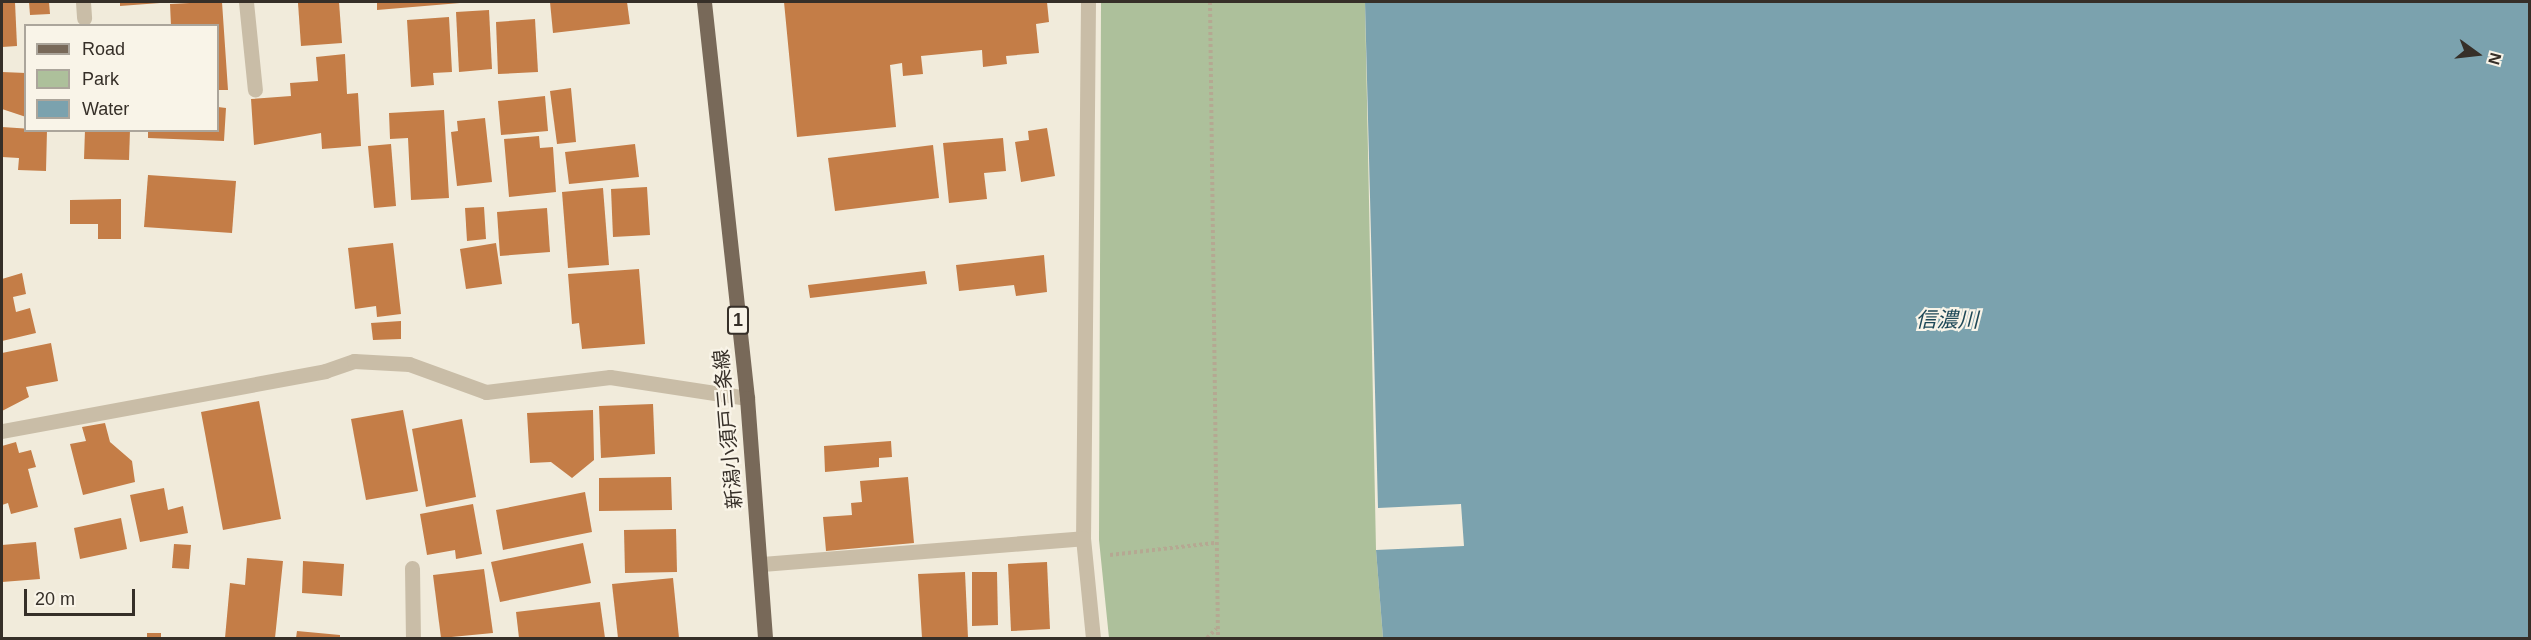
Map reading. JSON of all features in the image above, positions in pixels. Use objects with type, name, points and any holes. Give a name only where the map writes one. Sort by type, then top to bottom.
[{"type":"main road","name":"新潟小須戸三条線","points":[[704,2],[747,398],[762,564],[765,639]]},
{"type":"street","points":[[83,2],[84,18]]},
{"type":"street","points":[[246,2],[255,90]]},
{"type":"street","points":[[1088,2],[1083,538],[1093,639]]},
{"type":"street","points":[[2,431],[325,371],[354,361],[409,364],[486,392],[610,377],[747,398]]},
{"type":"street","points":[[762,564],[1083,538]]},
{"type":"street","points":[[412,568],[413,639]]},
{"type":"path","points":[[1210,2],[1214,543],[1218,639]]},
{"type":"path","points":[[1085,558],[1214,543]]},
{"type":"path","points":[[1207,639],[1217,629]]},
{"type":"green space","points":[[1101,2],[1365,2],[1376,550],[1383,638],[1109,638],[1099,540]]},
{"type":"water","name":"信濃川","points":[[1365,2],[2529,2],[2529,638],[1383,638],[1376,550],[1464,546],[1461,504],[1378,508]]},
{"type":"building","points":[[2,2],[15,2],[17,46],[2,47]]},
{"type":"building","points":[[29,2],[49,2],[50,14],[30,15]]},
{"type":"building","points":[[120,2],[160,2],[160,3],[120,6]]},
{"type":"building","points":[[222,2],[228,90],[219,90],[219,24],[171,24],[170,4]]},
{"type":"building","points":[[339,2],[342,43],[301,46],[298,3]]},
{"type":"building","points":[[377,2],[460,2],[460,3],[377,10]]},
{"type":"building","points":[[550,2],[627,2],[630,24],[553,33]]},
{"type":"building","points":[[784,2],[1047,2],[1049,22],[1036,24],[1039,53],[1006,56],[1007,64],[983,67],[982,50],[921,56],[923,74],[903,76],[902,63],[890,65],[896,127],[797,137]]},
{"type":"building","points":[[489,10],[492,69],[459,72],[456,12]]},
{"type":"building","points":[[449,17],[452,72],[433,73],[434,85],[411,87],[407,20]]},
{"type":"building","points":[[535,19],[538,72],[498,74],[496,22]]},
{"type":"building","points":[[345,54],[347,94],[358,93],[361,146],[322,149],[321,133],[254,145],[251,99],[291,96],[290,83],[318,81],[316,57]]},
{"type":"building","points":[[2,72],[24,73],[24,116],[2,109]]},
{"type":"building","points":[[571,88],[576,142],[557,144],[550,91]]},
{"type":"building","points":[[545,96],[548,131],[501,135],[498,101]]},
{"type":"building","points":[[219,107],[226,108],[224,141],[148,138],[148,132],[219,132]]},
{"type":"building","points":[[444,110],[449,198],[411,200],[408,138],[390,139],[389,113]]},
{"type":"building","points":[[485,118],[492,182],[457,186],[451,132],[458,131],[457,121]]},
{"type":"building","points":[[2,127],[24,128],[24,132],[47,132],[46,171],[18,170],[19,158],[2,157]]},
{"type":"building","points":[[1047,128],[1055,176],[1021,182],[1015,142],[1029,140],[1028,131]]},
{"type":"building","points":[[85,132],[130,132],[129,160],[84,159]]},
{"type":"building","points":[[539,136],[540,148],[553,147],[556,192],[509,197],[504,139]]},
{"type":"building","points":[[1003,138],[1006,171],[984,173],[987,199],[949,203],[943,143]]},
{"type":"building","points":[[391,144],[396,206],[374,208],[368,146]]},
{"type":"building","points":[[635,144],[639,177],[569,184],[565,152]]},
{"type":"building","points":[[933,145],[939,198],[835,211],[828,158]]},
{"type":"building","points":[[148,175],[236,181],[232,233],[144,227]]},
{"type":"building","points":[[647,187],[650,235],[613,237],[611,189]]},
{"type":"building","points":[[603,188],[609,265],[568,268],[562,192]]},
{"type":"building","points":[[121,199],[121,239],[98,239],[98,224],[70,224],[70,200]]},
{"type":"building","points":[[484,207],[486,239],[467,241],[465,208]]},
{"type":"building","points":[[547,208],[550,252],[500,256],[497,212]]},
{"type":"building","points":[[393,243],[401,314],[377,317],[376,306],[355,309],[348,248]]},
{"type":"building","points":[[496,243],[502,284],[466,289],[460,249]]},
{"type":"building","points":[[1044,255],[1047,292],[1016,296],[1014,285],[959,291],[956,265]]},
{"type":"building","points":[[639,269],[645,344],[582,349],[579,323],[572,324],[568,274]]},
{"type":"building","points":[[925,271],[927,284],[810,298],[808,285]]},
{"type":"building","points":[[22,273],[26,294],[13,297],[16,312],[30,308],[36,333],[2,341],[2,279]]},
{"type":"building","points":[[401,321],[401,339],[373,340],[371,323]]},
{"type":"building","points":[[51,343],[58,381],[26,387],[29,397],[2,411],[2,353]]},
{"type":"building","points":[[259,401],[281,519],[223,530],[201,412]]},
{"type":"building","points":[[653,404],[655,454],[601,458],[599,406]]},
{"type":"building","points":[[403,410],[418,491],[366,500],[351,419]]},
{"type":"building","points":[[593,410],[594,460],[572,478],[551,462],[530,463],[527,413]]},
{"type":"building","points":[[462,419],[476,497],[426,507],[412,429]]},
{"type":"building","points":[[105,423],[110,442],[132,461],[135,482],[83,495],[70,444],[86,441],[82,427]]},
{"type":"building","points":[[891,441],[892,457],[879,458],[879,467],[825,472],[824,446]]},
{"type":"building","points":[[16,442],[19,453],[31,450],[36,467],[28,469],[38,507],[11,514],[8,503],[2,505],[2,446]]},
{"type":"building","points":[[671,477],[672,510],[599,511],[599,478]]},
{"type":"building","points":[[908,477],[914,543],[826,551],[823,517],[852,515],[851,503],[862,502],[860,481]]},
{"type":"building","points":[[164,488],[168,510],[183,506],[188,533],[140,542],[130,495]]},
{"type":"building","points":[[585,492],[592,532],[503,550],[496,510]]},
{"type":"building","points":[[473,504],[482,554],[456,559],[455,550],[427,555],[420,514]]},
{"type":"building","points":[[121,518],[127,549],[80,559],[74,528]]},
{"type":"building","points":[[676,529],[677,572],[625,573],[624,530]]},
{"type":"building","points":[[36,542],[40,579],[2,582],[2,545]]},
{"type":"building","points":[[583,543],[591,583],[500,602],[491,562]]},
{"type":"building","points":[[174,544],[191,545],[189,569],[172,568]]},
{"type":"building","points":[[247,558],[283,561],[275,638],[225,638],[230,583],[245,585]]},
{"type":"building","points":[[303,561],[344,564],[342,596],[302,593]]},
{"type":"building","points":[[1047,562],[1050,629],[1011,631],[1008,564]]},
{"type":"building","points":[[484,569],[493,633],[441,638],[433,575]]},
{"type":"building","points":[[965,572],[968,638],[922,638],[918,574]]},
{"type":"building","points":[[972,572],[997,572],[998,625],[972,626]]},
{"type":"building","points":[[673,578],[679,638],[618,638],[612,584]]},
{"type":"building","points":[[600,602],[605,638],[519,638],[516,612]]},
{"type":"building","points":[[297,631],[340,635],[340,638],[296,638]]},
{"type":"building","points":[[147,633],[161,633],[161,638],[147,638]]}]
